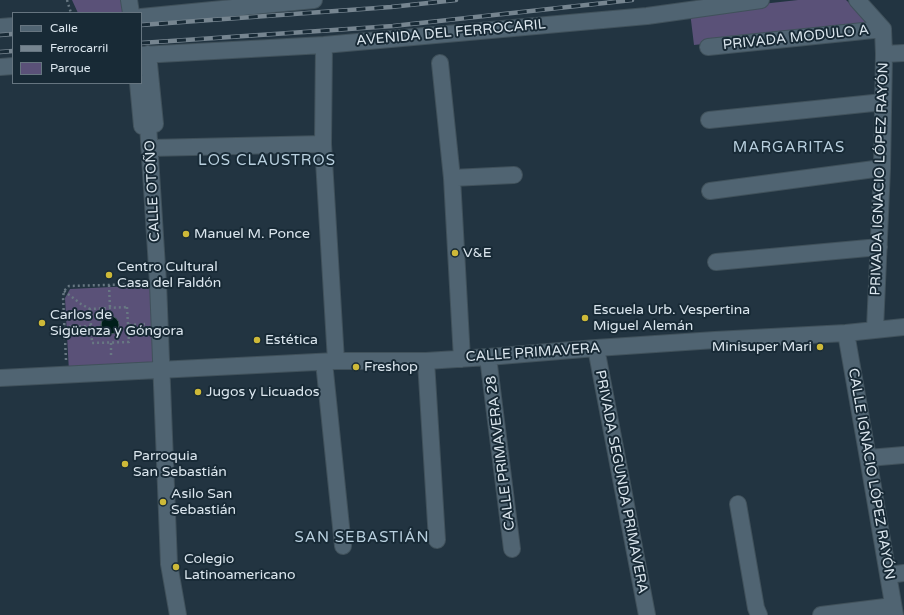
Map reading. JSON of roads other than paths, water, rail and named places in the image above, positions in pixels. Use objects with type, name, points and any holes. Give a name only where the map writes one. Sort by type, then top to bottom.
[{"type":"street","points":[[129,0],[131,12]]},
{"type":"street","points":[[142,17],[314,0]]},
{"type":"street","name":"AVENIDA DEL FERROCARIL","points":[[144,55],[324,45],[647,16],[761,0]]},
{"type":"street","points":[[857,0],[883,29]]},
{"type":"street","points":[[0,27],[12,26]]},
{"type":"street","name":"PRIVADA MODULO A","points":[[708,47],[883,29]]},
{"type":"street","name":"PRIVADA IGNACIO LÓPEZ RAYÓN","points":[[875,329],[882,168],[883,29]]},
{"type":"street","points":[[324,45],[323,144],[330,361],[344,546]]},
{"type":"street","points":[[884,54],[904,53]]},
{"type":"street","points":[[138,84],[142,126],[155,124],[144,55]]},
{"type":"street","points":[[440,63],[452,178],[462,359]]},
{"type":"street","points":[[0,67],[12,66]]},
{"type":"street","points":[[709,120],[883,102]]},
{"type":"street","name":"CALLE OTOÑO","points":[[148,125],[158,283],[169,564],[178,615]]},
{"type":"street","points":[[150,148],[323,144]]},
{"type":"street","points":[[710,191],[882,168]]},
{"type":"street","points":[[452,178],[514,175]]},
{"type":"street","points":[[716,262],[878,247]]},
{"type":"street","name":"CALLE PRIMAVERA","points":[[0,378],[330,361],[426,361],[462,359],[596,348],[846,333],[904,327]]},
{"type":"street","name":"CALLE IGNACIO LÓPEZ RAYÓN","points":[[846,333],[868,458],[896,574],[894,610]]},
{"type":"street","name":"PRIVADA SEGUNDA PRIMAVERA","points":[[596,348],[647,615]]},
{"type":"street","name":"CALLE PRIMAVERA 28","points":[[488,357],[512,549]]},
{"type":"street","points":[[426,361],[437,540]]},
{"type":"street","points":[[150,384],[162,370]]},
{"type":"street","points":[[868,458],[904,455]]},
{"type":"street","points":[[738,504],[756,608],[759,615]]},
{"type":"street","points":[[821,615],[894,610]]},
{"type":"railway","points":[[142,25],[391,7],[456,0]]},
{"type":"railway","points":[[142,43],[393,26],[632,0]]},
{"type":"railway","points":[[0,35],[12,34]]},
{"type":"railway","points":[[0,52],[12,51]]},
{"type":"place","name":"Manuel M. Ponce","points":[[186,234]]},
{"type":"place","name":"V&E","points":[[455,253]]},
{"type":"place","name":"Centro Cultural Casa del Faldón","points":[[109,275]]},
{"type":"place","name":"Escuela Urb. Vespertina Miguel Alemán","points":[[585,318]]},
{"type":"place","name":"Carlos de Sigüenza y Góngora","points":[[42,323]]},
{"type":"place","name":"Estética","points":[[257,340]]},
{"type":"place","name":"Minisuper Mari","points":[[820,347]]},
{"type":"place","name":"Freshop","points":[[356,367]]},
{"type":"place","name":"Jugos y Licuados","points":[[198,392]]},
{"type":"place","name":"Parroquia San Sebastián","points":[[125,464]]},
{"type":"place","name":"Asilo San Sebastián","points":[[163,502]]},
{"type":"place","name":"Colegio Latinoamericano","points":[[176,567]]},
{"type":"district","name":"MARGARITAS","points":[[789,148]]},
{"type":"district","name":"LOS CLAUSTROS","points":[[267,161]]},
{"type":"district","name":"SAN SEBASTIÁN","points":[[362,538]]}]
